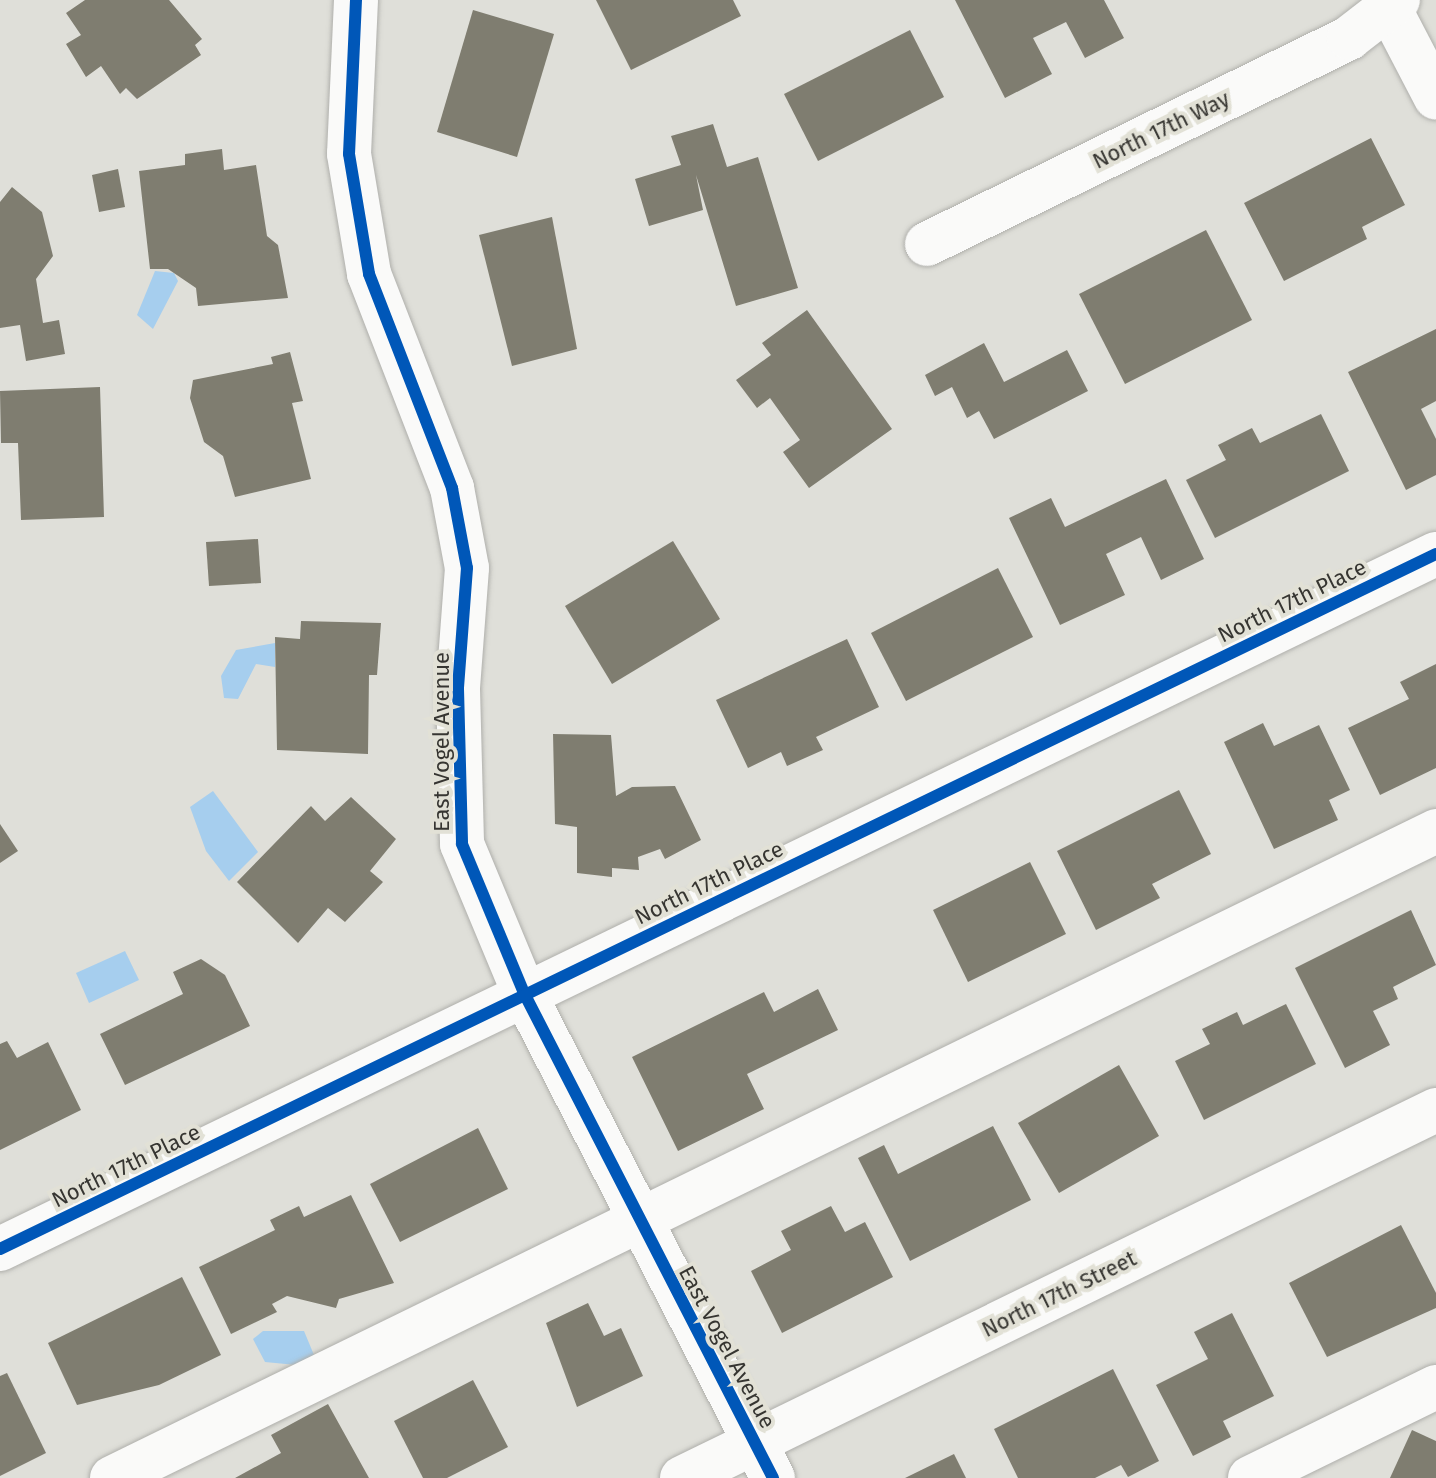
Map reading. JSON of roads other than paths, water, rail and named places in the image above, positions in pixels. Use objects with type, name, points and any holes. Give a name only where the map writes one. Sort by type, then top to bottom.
[{"type":"street","name":"East Vogel Avenue","points":[[356,0],[349,154],[369,274],[452,488],[467,568],[459,678],[462,844],[525,995],[764,1460]]},
{"type":"street","points":[[1390,3],[1436,98]]},
{"type":"street","name":"North 17th Way","points":[[927,244],[1349,38],[1390,3]]},
{"type":"street","name":"North 17th Place","points":[[0,1249],[1436,554]]},
{"type":"street","points":[[112,1478],[637,1218],[1436,831]]},
{"type":"street","name":"North 17th Street","points":[[682,1478],[764,1460],[1436,1110]]},
{"type":"street","points":[[1250,1478],[1436,1387]]},
{"type":"water","points":[[155,271],[174,273],[178,281],[153,329],[137,315]]},
{"type":"water","points":[[275,643],[275,667],[256,664],[238,699],[224,698],[221,676],[236,650]]},
{"type":"water","points":[[213,791],[258,852],[229,881],[206,851],[190,807]]},
{"type":"water","points":[[125,951],[139,980],[89,1003],[76,973]]},
{"type":"water","points":[[263,1331],[304,1331],[314,1355],[296,1365],[265,1362],[253,1339]]}]
